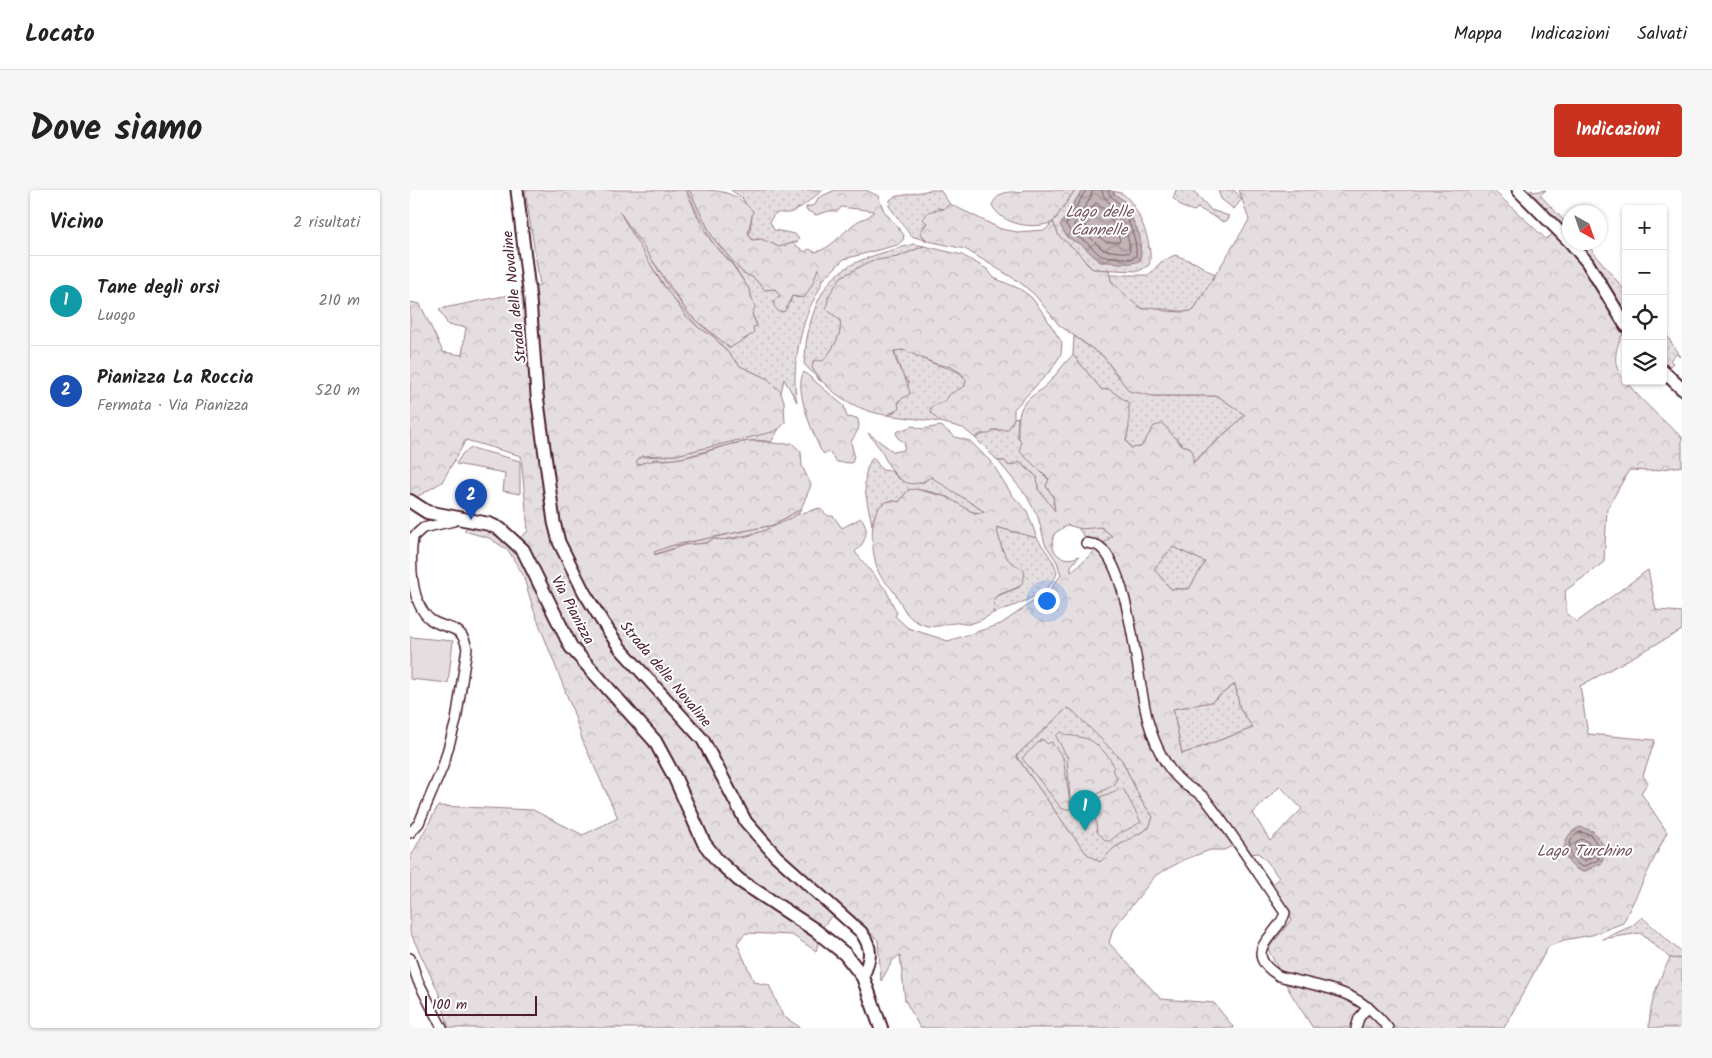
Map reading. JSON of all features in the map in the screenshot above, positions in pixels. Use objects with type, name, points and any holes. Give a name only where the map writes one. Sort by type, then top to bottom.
[{"type":"main road","points":[[410,501],[427,512],[468,520]]},
{"type":"main road","name":"Via Pianizza","points":[[468,520],[500,529],[523,550],[571,647],[646,728],[655,741],[675,778],[691,820],[704,843],[717,860],[739,880],[833,943],[845,954],[863,977],[881,1028]]},
{"type":"street","name":"Strada delle Novaline","points":[[517,190],[530,299],[538,395],[554,522],[559,542],[584,592],[620,648],[703,740],[746,822],[776,856],[861,932],[869,943],[870,955],[863,977]]},
{"type":"street","points":[[1518,190],[1562,234]]},
{"type":"street","points":[[1577,250],[1587,262],[1622,319]]},
{"type":"street","points":[[1667,375],[1682,389]]},
{"type":"street","name":"Via Pianizza","points":[[410,833],[419,823],[443,766],[456,721],[467,648],[464,637],[456,629],[430,620],[414,598],[411,565],[413,537],[423,528],[445,521],[468,520]]},
{"type":"street","points":[[1086,543],[1100,546],[1111,561],[1127,608],[1147,719],[1159,750],[1181,782],[1203,795],[1207,800],[1238,841],[1254,870],[1285,913],[1282,922],[1263,942],[1261,955],[1270,970],[1290,979],[1344,992],[1368,1007],[1388,1028]]},
{"type":"street","points":[[410,958],[418,981],[442,1028]]},
{"type":"street","points":[[1356,1028],[1359,1018],[1368,1007]]},
{"type":"green space","points":[[525,190],[686,190],[702,227],[749,289],[755,307],[752,314],[757,326],[753,327],[754,333],[730,348],[689,314],[619,211],[659,279],[686,316],[699,328],[713,336],[740,366],[768,379],[780,391],[784,401],[785,423],[779,429],[772,432],[676,455],[641,456],[637,460],[637,465],[651,461],[685,457],[741,442],[792,443],[801,452],[802,466],[811,485],[801,509],[773,525],[670,546],[654,552],[655,555],[684,545],[706,543],[713,539],[723,540],[745,537],[777,525],[796,515],[819,508],[828,516],[833,516],[842,528],[861,518],[866,527],[866,536],[862,545],[855,552],[886,590],[897,613],[895,616],[908,628],[948,641],[1001,624],[1050,590],[1061,575],[1057,562],[1045,544],[1038,517],[1026,495],[998,461],[1005,461],[1009,466],[1019,462],[1037,477],[1038,489],[1055,511],[1053,496],[1046,486],[1049,479],[1020,452],[1021,442],[1018,435],[1019,415],[1026,402],[1047,385],[1073,355],[1102,390],[1109,389],[1129,403],[1129,427],[1126,440],[1131,448],[1141,447],[1154,426],[1163,424],[1181,445],[1189,447],[1193,452],[1193,463],[1245,415],[1218,396],[1153,396],[1129,391],[1104,357],[1059,325],[1034,294],[1018,281],[965,249],[928,241],[920,233],[927,223],[923,219],[928,212],[944,209],[950,204],[1001,229],[1017,232],[1045,230],[1053,222],[1059,236],[1078,252],[1087,264],[1093,269],[1109,270],[1111,281],[1134,303],[1143,309],[1153,307],[1165,311],[1182,312],[1193,311],[1249,220],[1239,190],[1493,190],[1546,239],[1554,233],[1562,241],[1562,250],[1570,250],[1575,255],[1601,293],[1622,332],[1616,351],[1616,361],[1622,377],[1622,385],[1629,385],[1657,415],[1682,437],[1682,466],[1651,471],[1629,470],[1607,509],[1604,562],[1565,591],[1567,614],[1577,622],[1648,570],[1656,610],[1682,612],[1682,630],[1580,686],[1588,734],[1655,740],[1643,776],[1648,782],[1641,793],[1667,832],[1623,923],[1592,935],[1564,940],[1548,947],[1504,1028],[1313,1028],[1290,992],[1268,949],[1292,919],[1269,886],[1279,878],[1267,861],[1258,853],[1250,854],[1241,842],[1224,850],[1210,850],[1186,859],[1156,875],[1113,929],[1109,943],[1161,999],[1214,1003],[1234,1028],[920,1028],[905,1000],[900,955],[893,960],[881,981],[878,940],[840,905],[822,928],[816,951],[792,935],[746,933],[737,943],[754,982],[769,985],[783,1016],[801,1028],[449,1028],[438,991],[410,932],[410,858],[438,806],[533,810],[583,835],[618,818],[583,742],[534,611],[523,575],[508,550],[489,538],[464,531],[469,524],[488,528],[514,543],[528,531],[521,456],[466,440],[442,482],[410,501],[410,302],[420,304],[443,352],[462,355],[466,327],[448,325],[439,309],[524,292],[540,285]],"holes":[[[1067,525],[1082,529],[1101,527],[1112,536],[1071,572],[1071,566],[1079,556],[1067,559],[1062,557],[1057,554],[1053,545],[1055,533]],[[1173,547],[1205,562],[1189,589],[1171,589],[1154,569]],[[1235,684],[1240,709],[1253,728],[1182,754],[1173,709],[1211,702]],[[1067,708],[1072,710],[1122,760],[1141,800],[1153,817],[1149,828],[1114,848],[1100,862],[1087,854],[1016,756]],[[1280,786],[1302,809],[1270,841],[1253,813]]]},
{"type":"green space","points":[[619,190],[667,285],[693,318],[730,348],[741,339],[745,340],[750,335],[753,327],[757,325],[752,314],[749,289],[732,263],[712,242],[686,190],[689,190],[713,238],[742,272],[754,278],[765,290],[775,289],[790,303],[792,296],[799,298],[818,268],[822,275],[821,285],[810,307],[799,342],[795,379],[797,402],[784,379],[781,393],[768,379],[740,366],[713,336],[699,328],[671,296],[650,264],[637,460],[641,457],[676,455],[779,429],[771,442],[749,441],[687,457],[653,459],[654,551],[773,525],[801,509],[787,522],[777,527],[723,540],[713,539],[706,543],[684,545],[646,557],[619,307]]},
{"type":"green space","points":[[689,190],[718,191],[732,195],[746,204],[753,211],[748,233],[752,240],[762,239],[779,247],[793,243],[805,252],[809,249],[815,252],[826,248],[854,224],[870,216],[874,211],[841,207],[838,211],[829,211],[816,215],[806,210],[806,207],[815,205],[818,198],[835,190],[866,190],[878,196],[884,211],[904,235],[903,240],[897,245],[844,259],[823,280],[818,268],[813,283],[804,298],[792,296],[785,311],[779,312],[774,306],[774,300],[780,296],[775,289],[765,290],[754,278],[742,272],[713,238]]},
{"type":"green space","points":[[731,190],[823,190],[792,212],[776,213],[772,217],[770,222],[774,230],[795,234],[799,239],[797,242],[779,247],[758,239],[753,240],[749,237],[752,215],[743,199]]},
{"type":"green space","points":[[940,190],[950,204],[944,209],[937,208],[923,219],[927,222],[921,229],[923,238],[928,241],[911,236],[889,206],[890,200],[894,197]]},
{"type":"green space","points":[[1023,190],[1075,190],[1053,222],[1037,226],[1010,221],[996,212],[992,205],[1000,195],[1007,192],[1020,193]]},
{"type":"green space","name":"Lago delle Cannelle","points":[[1075,190],[1112,191],[1127,197],[1138,215],[1147,237],[1149,265],[1139,271],[1093,269],[1059,236],[1053,222]]},
{"type":"green space","points":[[1176,190],[1193,190],[1211,210],[1229,216],[1229,219],[1224,222],[1198,208],[1194,211],[1182,207],[1173,198]]},
{"type":"green space","points":[[1218,190],[1234,190],[1242,199],[1234,209],[1221,199]]},
{"type":"green space","points":[[1525,190],[1532,190],[1533,192],[1546,190],[1540,195],[1562,219],[1562,230]]},
{"type":"green space","points":[[914,244],[924,246],[898,257],[871,261],[841,277],[831,313],[840,320],[840,331],[833,347],[823,362],[814,360],[813,363],[814,371],[821,382],[804,364],[808,333],[814,310],[822,293],[832,279],[844,269],[874,256]]},
{"type":"green space","points":[[924,246],[962,255],[987,269],[994,278],[1020,289],[1031,297],[1062,343],[1061,354],[1052,369],[1014,409],[1014,418],[1008,430],[993,430],[990,434],[980,434],[975,438],[963,428],[940,422],[930,412],[931,407],[945,401],[950,394],[965,386],[966,380],[961,373],[951,367],[936,364],[903,350],[894,351],[910,394],[898,401],[899,409],[887,415],[865,410],[844,399],[826,385],[812,368],[814,360],[823,361],[833,347],[840,331],[840,320],[826,309],[829,295],[841,277],[871,261],[898,257]]},
{"type":"green space","points":[[1580,250],[1592,250],[1622,287],[1622,308]]},
{"type":"green space","points":[[1175,255],[1196,263],[1215,275],[1193,311],[1156,308],[1143,309],[1128,298],[1108,275],[1149,275],[1161,262]]},
{"type":"green space","points":[[1074,336],[1104,357],[1118,377],[1153,396],[1218,396],[1245,415],[1191,464],[1189,447],[1182,445],[1177,439],[1149,435],[1141,447],[1131,448],[1126,440],[1129,427],[1073,355]]},
{"type":"green space","points":[[1667,336],[1680,357],[1676,354],[1670,360],[1673,363],[1669,367],[1667,364]]},
{"type":"green space","points":[[903,350],[932,363],[955,370],[966,380],[965,386],[930,412],[940,422],[887,415],[893,413],[909,383],[902,374],[894,351]]},
{"type":"green space","points":[[804,372],[844,406],[847,417],[857,418],[859,428],[851,442],[854,455],[852,463],[837,462],[828,451],[824,454],[820,449],[802,399],[801,379]]},
{"type":"green space","points":[[1018,417],[1017,435],[1034,465],[1049,480],[1046,486],[1053,496],[1055,512],[1038,489],[1037,477],[1019,462],[1009,466],[1005,461],[998,461],[975,438],[993,430],[1000,431],[1014,418]]},
{"type":"green space","points":[[913,426],[922,429],[941,426],[955,437],[970,441],[992,463],[1012,495],[1027,511],[1037,538],[996,527],[1004,553],[1016,566],[1024,569],[1024,576],[1023,581],[1016,588],[995,597],[993,613],[982,620],[967,624],[956,623],[932,627],[917,622],[905,612],[894,592],[878,571],[872,538],[875,515],[880,506],[888,502],[899,502],[908,490],[915,489],[947,497],[976,514],[985,512],[931,477],[914,484],[907,483],[901,479],[890,468],[880,449],[868,433],[894,452],[904,450],[905,443],[898,438],[896,432]]},
{"type":"green space","points":[[472,448],[520,461],[520,494],[503,491],[505,473],[456,464],[463,453]]},
{"type":"green space","points":[[873,457],[882,470],[891,471],[899,479],[924,482],[931,476],[985,512],[970,511],[935,493],[923,490],[908,490],[899,502],[888,501],[884,503],[875,514],[872,525],[865,482],[868,465]]},
{"type":"green space","points":[[996,527],[1037,538],[1054,563],[1057,572],[1049,586],[1031,598],[993,613],[995,597],[1020,587],[1021,568],[1010,563],[1006,558]]},
{"type":"green space","points":[[1101,527],[1112,536],[1101,545],[1086,539],[1078,528]]},
{"type":"green space","points":[[1173,547],[1206,562],[1189,589],[1171,589],[1153,569]]},
{"type":"green space","points":[[410,637],[453,641],[448,683],[410,679]]},
{"type":"green space","points":[[1235,684],[1240,709],[1253,728],[1182,754],[1173,709],[1211,702]]},
{"type":"green space","points":[[1067,708],[1072,710],[1122,760],[1141,800],[1153,817],[1149,828],[1114,848],[1100,862],[1087,854],[1016,756]]},
{"type":"green space","points":[[1060,732],[1090,740],[1097,745],[1110,760],[1114,767],[1112,770],[1117,777],[1115,784],[1094,796],[1087,809],[1078,813],[1070,799],[1067,757],[1056,736]]},
{"type":"green space","points":[[1041,740],[1044,740],[1047,744],[1051,742],[1063,757],[1071,809],[1062,809],[1022,758]]},
{"type":"green space","points":[[1123,788],[1141,822],[1122,831],[1110,841],[1106,841],[1097,832],[1094,805],[1100,797]]},
{"type":"green space","points":[[1642,917],[1682,953],[1682,959],[1670,958],[1640,933],[1602,939],[1632,926]]},
{"type":"green space","points":[[1670,958],[1682,959],[1682,1028],[1649,1028],[1655,991]]},
{"type":"water","name":"Lago delle Cannelle","points":[[1082,190],[1110,190],[1124,201],[1140,236],[1141,260],[1126,263],[1100,262],[1083,246],[1067,237],[1060,225]]},
{"type":"water","name":"Lago Turchino","points":[[1580,827],[1593,831],[1606,848],[1602,863],[1583,872],[1570,863],[1566,857],[1565,850],[1565,843],[1568,837]]},
{"type":"place","name":"Pianizza La Roccia","points":[[471,520]]},
{"type":"place","name":"Tane degli orsi","points":[[1085,831]]}]
